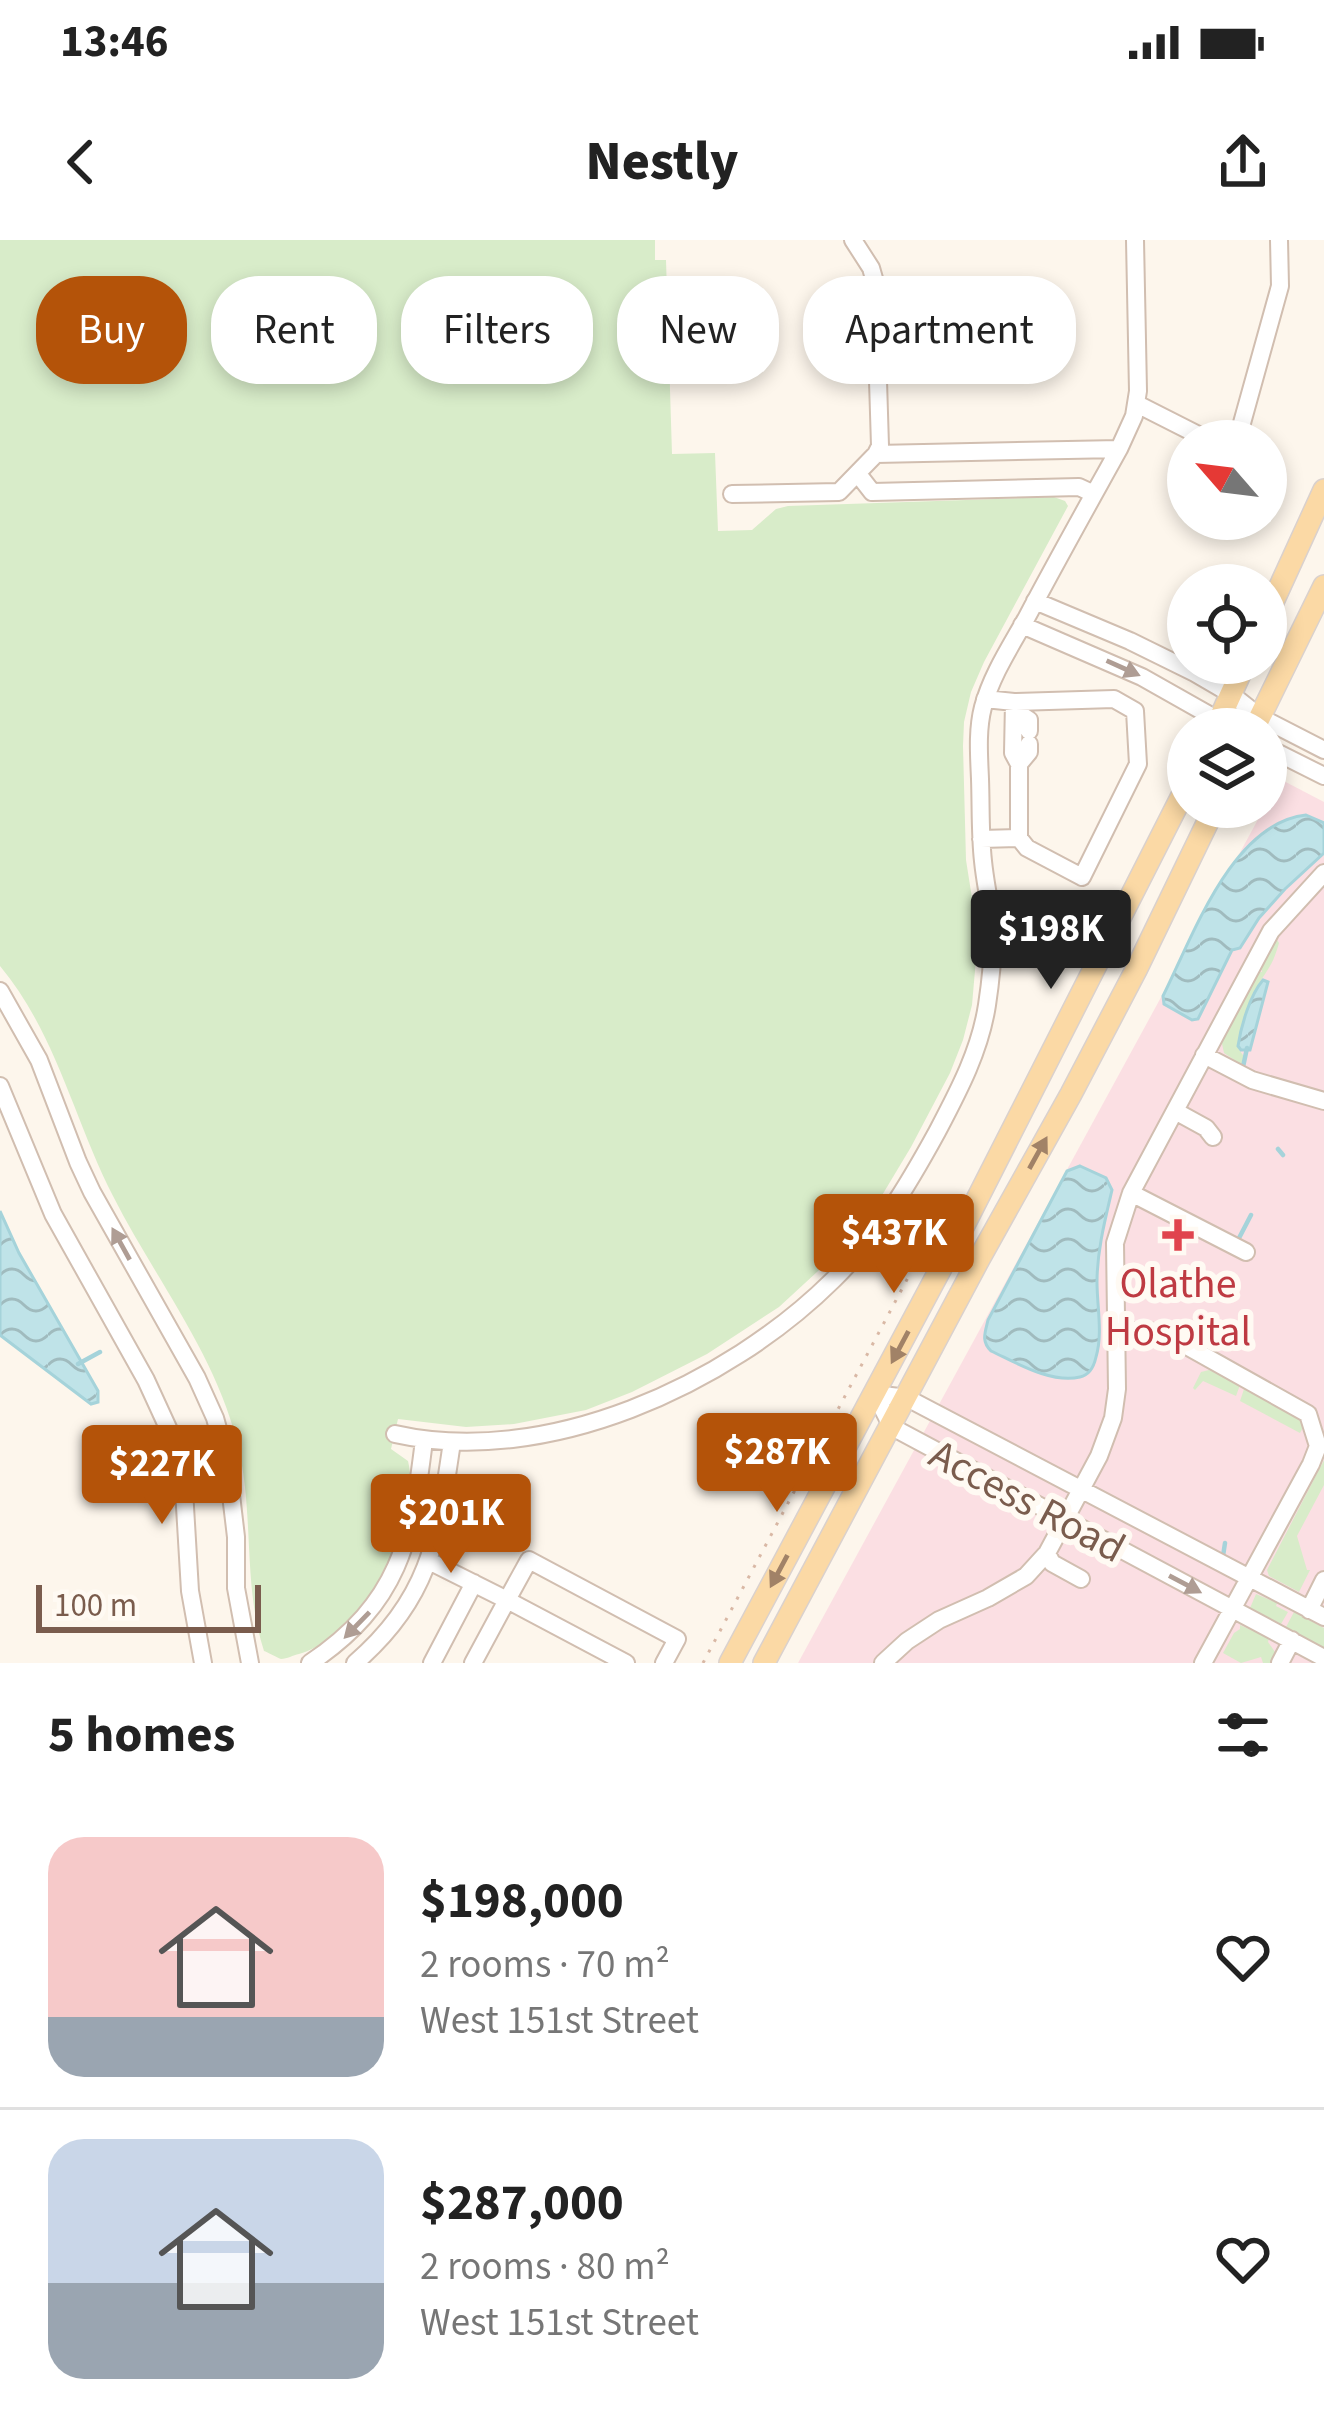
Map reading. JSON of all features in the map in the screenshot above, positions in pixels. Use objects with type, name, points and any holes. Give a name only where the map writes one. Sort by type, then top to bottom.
[{"type":"main road","points":[[1287,571],[1324,490]]},
{"type":"main road","points":[[1264,708],[1324,586]]},
{"type":"main road","points":[[1228,708],[1236,684]]},
{"type":"main road","points":[[730,1663],[875,1394],[1167,825]]},
{"type":"main road","points":[[764,1663],[1136,970],[1205,828]]},
{"type":"street","points":[[732,494],[839,492],[880,446],[874,282],[853,240]]},
{"type":"street","points":[[395,1434],[452,1442],[515,1440],[567,1431],[653,1399],[752,1347],[792,1317],[834,1279],[906,1187],[963,1081],[987,1006],[992,953],[979,751],[986,699],[1119,449],[1137,404],[1135,240]]},
{"type":"street","points":[[1243,420],[1280,286],[1279,240]]},
{"type":"street","points":[[1137,404],[1169,420]]},
{"type":"street","points":[[876,454],[1119,449]]},
{"type":"street","points":[[858,474],[872,492],[1079,487],[1094,494]]},
{"type":"street","points":[[1035,601],[1214,683],[1244,708]]},
{"type":"street","points":[[1022,625],[1142,677],[1193,708]]},
{"type":"street","points":[[986,699],[1014,706],[1104,698],[1123,702],[1135,711],[1138,764],[1082,877],[1027,848],[1019,838],[1019,764],[1012,754],[1014,706]]},
{"type":"street","points":[[1014,706],[1029,720],[1029,752],[1019,764]]},
{"type":"street","points":[[1287,735],[1324,750]]},
{"type":"street","points":[[1287,758],[1324,776]]},
{"type":"street","points":[[982,839],[1019,838]]},
{"type":"street","points":[[883,1663],[922,1630],[1026,1576],[1047,1553],[1109,1434],[1116,1403],[1115,1243],[1131,1193],[1270,931],[1324,873]]},
{"type":"street","points":[[990,911],[1019,904],[1075,934]]},
{"type":"street","points":[[0,991],[39,1060],[92,1192],[215,1418],[227,1461],[236,1537],[236,1588],[250,1663]]},
{"type":"street","points":[[1204,1055],[1252,1080],[1324,1101]]},
{"type":"street","points":[[0,1086],[52,1214],[161,1409],[183,1473],[192,1607],[203,1663]]},
{"type":"street","points":[[1131,1193],[1246,1252]]},
{"type":"street","points":[[1117,1330],[1167,1335],[1311,1418],[1318,1450],[1203,1663]]},
{"type":"street","name":"Access Road","points":[[875,1394],[907,1397],[1316,1613]]},
{"type":"street","name":"Access Road","points":[[875,1394],[892,1427],[1324,1658]]},
{"type":"street","points":[[310,1663],[364,1619],[394,1574],[412,1523],[424,1440]]},
{"type":"street","points":[[355,1663],[402,1612],[429,1561],[442,1515],[452,1442]]},
{"type":"street","points":[[1047,1553],[1052,1563],[1081,1579]]},
{"type":"street","points":[[473,1663],[529,1560],[677,1639],[664,1663]]},
{"type":"street","points":[[429,1561],[626,1663]]},
{"type":"street","points":[[1316,1613],[1324,1580]]},
{"type":"street","points":[[432,1663],[474,1583]]},
{"type":"street","points":[[1280,1663],[1292,1640]]},
{"type":"path","points":[[703,1663],[944,1210],[958,1195]]},
{"type":"shaded area","name":"Olathe Hospital","points":[[1287,783],[1324,802],[1324,1663],[798,1663],[1253,828],[1287,828]]},
{"type":"green space","points":[[0,240],[655,240],[655,260],[666,260],[666,276],[617,276],[617,384],[670,384],[672,454],[715,453],[718,531],[752,530],[776,509],[788,506],[1054,497],[1068,506],[971,692],[963,746],[966,860],[978,936],[972,1005],[950,1073],[878,1202],[830,1260],[779,1307],[707,1354],[632,1392],[586,1410],[514,1424],[466,1427],[398,1419],[391,1449],[408,1461],[410,1487],[396,1545],[365,1602],[344,1626],[299,1654],[283,1659],[264,1651],[257,1625],[242,1468],[214,1377],[113,1196],[36,1020],[0,966]]},
{"type":"green space","points":[[1276,938],[1274,958],[1242,1026],[1238,1048],[1245,1058],[1242,1065],[1224,1053],[1221,1039],[1262,972]]},
{"type":"green space","points":[[1209,1370],[1240,1385],[1236,1396],[1203,1381],[1195,1390],[1201,1372]]},
{"type":"green space","points":[[1244,1389],[1298,1416],[1305,1424],[1300,1433],[1240,1401]]},
{"type":"green space","points":[[1324,1460],[1324,1485],[1297,1536],[1310,1570],[1299,1592],[1269,1576],[1267,1570]]},
{"type":"green space","points":[[1256,1594],[1288,1612],[1281,1624],[1250,1608]]},
{"type":"green space","points":[[1294,1612],[1324,1628],[1324,1648],[1286,1627]]},
{"type":"green space","points":[[1240,1625],[1269,1638],[1275,1652],[1271,1663],[1263,1663],[1261,1657],[1241,1663],[1223,1653]]},
{"type":"water","points":[[1306,815],[1324,823],[1324,853],[1259,918],[1240,948],[1232,950],[1198,1019],[1192,1020],[1164,1004],[1163,996],[1202,914],[1236,860],[1272,828],[1287,828],[1287,821]]},
{"type":"water","points":[[1263,980],[1268,982],[1250,1050],[1241,1050],[1244,1020]]},
{"type":"water","points":[[1080,1166],[1106,1178],[1112,1190],[1098,1259],[1095,1360],[1089,1372],[1069,1378],[1034,1371],[991,1351],[985,1333],[1067,1171]]},
{"type":"water","points":[[0,1211],[98,1391],[98,1402],[91,1404],[0,1335]]},
{"type":"waterway","points":[[1243,1067],[1247,1048]]},
{"type":"waterway","points":[[1278,1149],[1283,1155]]},
{"type":"waterway","points":[[1238,1240],[1251,1215]]},
{"type":"waterway","points":[[78,1364],[100,1352]]},
{"type":"waterway","points":[[1223,1556],[1225,1543]]},
{"type":"place","name":"Olathe Hospital","points":[[1178,1235]]}]
